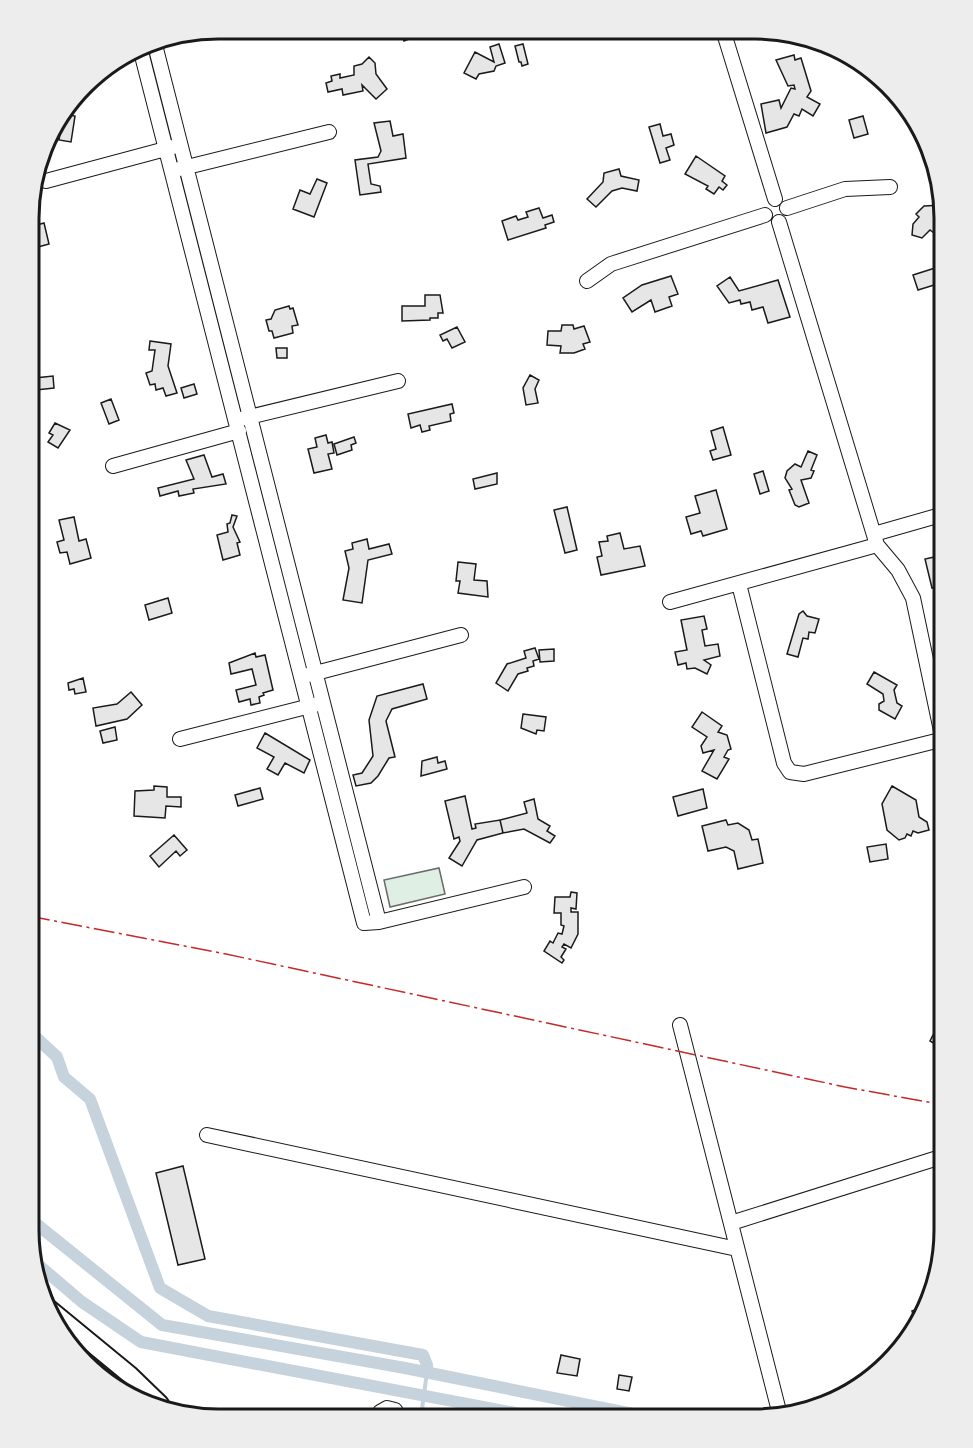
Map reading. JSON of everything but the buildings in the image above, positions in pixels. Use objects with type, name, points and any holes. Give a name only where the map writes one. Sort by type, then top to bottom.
[{"type":"main road","points":[[63,1320],[130,1375],[152,1396]]},
{"type":"street","points":[[726,39],[775,199]]},
{"type":"street","points":[[156,50],[181,145],[242,423]]},
{"type":"street","points":[[142,56],[171,171],[379,922]]},
{"type":"street","points":[[171,171],[329,132]]},
{"type":"street","points":[[46,181],[181,145]]},
{"type":"street","points":[[787,208],[845,189],[890,187]]},
{"type":"street","points":[[775,199],[782,201],[787,208],[787,215],[779,222],[772,222],[765,215],[765,205],[775,199]]},
{"type":"street","points":[[588,281],[611,264],[765,215]]},
{"type":"street","points":[[779,222],[876,539],[898,570],[913,598],[934,694]]},
{"type":"street","points":[[113,466],[242,423],[398,381]]},
{"type":"street","points":[[670,602],[739,584],[934,518]]},
{"type":"street","points":[[739,584],[784,763],[790,772],[804,774],[934,742]]},
{"type":"street","points":[[309,674],[461,634]]},
{"type":"street","points":[[180,739],[317,704]]},
{"type":"street","points":[[317,704],[364,923],[379,922],[524,887]]},
{"type":"street","points":[[680,1025],[778,1408]]},
{"type":"street","points":[[207,1135],[737,1249]]},
{"type":"street","points":[[730,1223],[934,1159]]},
{"type":"green space","points":[[439,868],[445,894],[390,907],[384,880]]},
{"type":"waterway","points":[[39,1040],[57,1057],[64,1077],[90,1099],[160,1288],[208,1316],[423,1355],[427,1372]]},
{"type":"waterway","points":[[39,1226],[162,1325],[405,1368],[608,1409]]},
{"type":"waterway","points":[[43,1269],[82,1302],[141,1342],[494,1409]]},
{"type":"waterway","points":[[422,1409],[427,1372]]},
{"type":"power","points":[[39,918],[226,954],[845,1087],[934,1103]]}]
